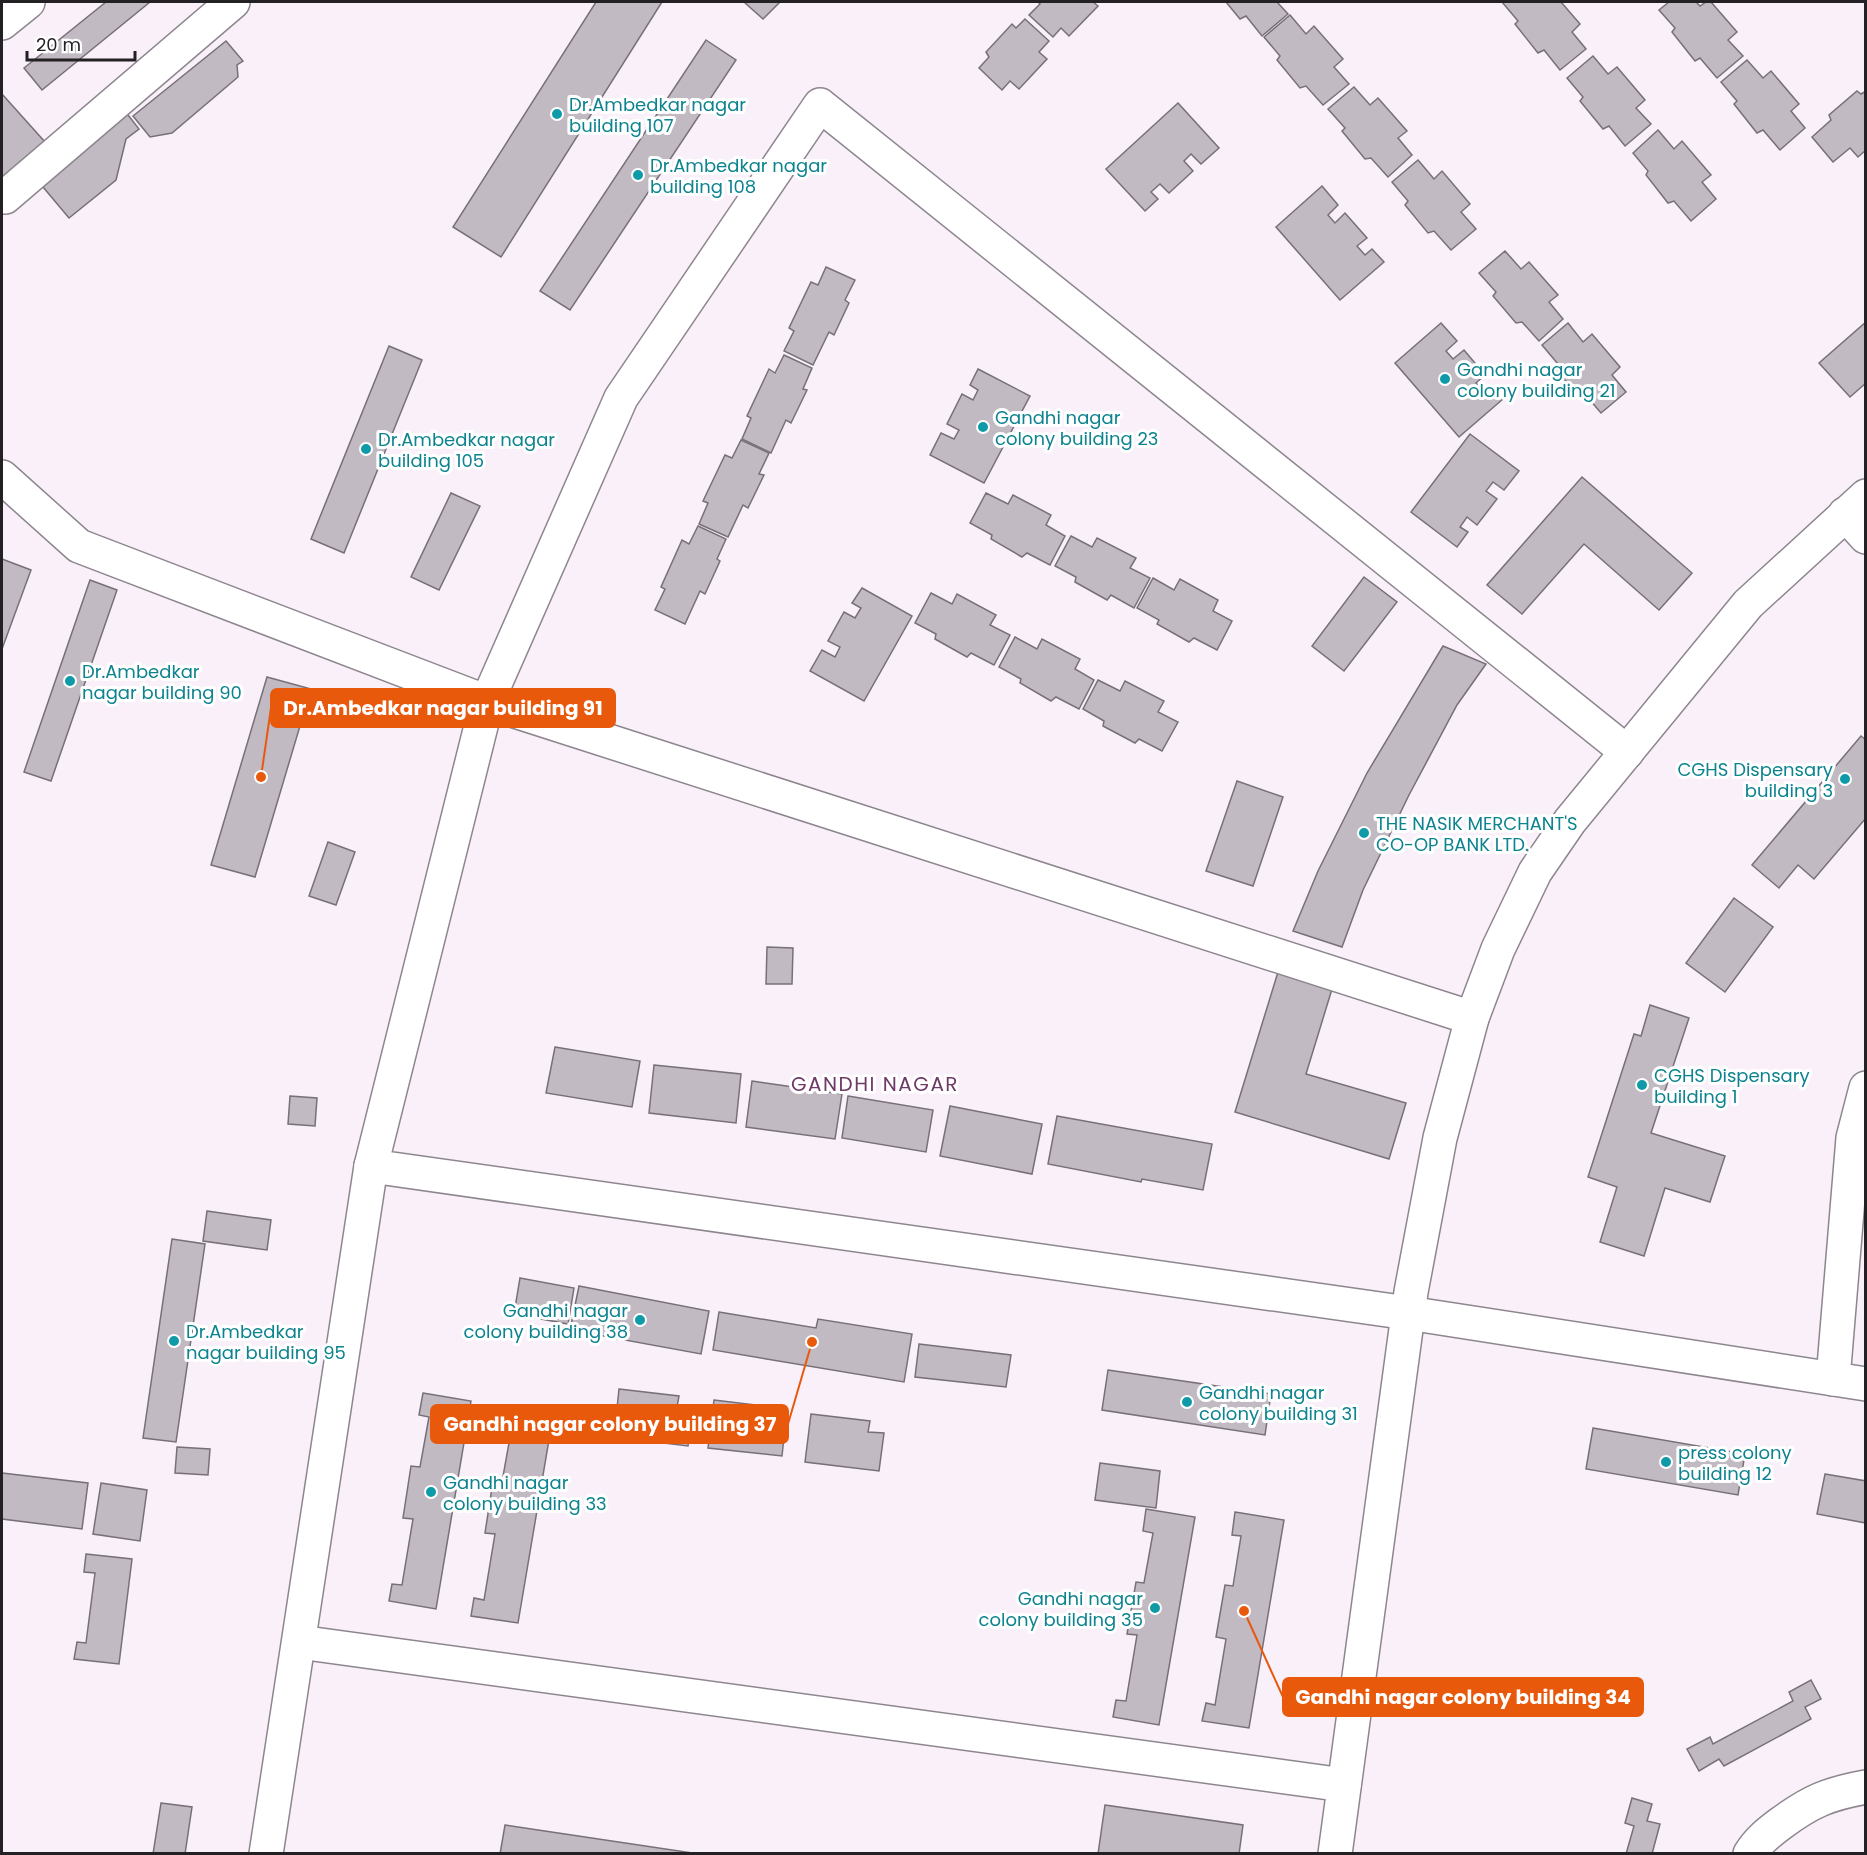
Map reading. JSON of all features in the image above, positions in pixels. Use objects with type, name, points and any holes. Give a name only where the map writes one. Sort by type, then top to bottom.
[{"type":"street","points":[[2,22],[28,2]]},
{"type":"street","points":[[2,197],[233,2]]},
{"type":"street","points":[[266,1854],[371,1166],[487,702],[621,398],[820,105],[1627,752]]},
{"type":"street","points":[[2,477],[80,546],[487,702],[1472,1018]]},
{"type":"street","points":[[1335,1854],[1408,1313],[1440,1138],[1472,1018],[1497,949],[1535,872],[1570,821],[1748,604],[1859,516]]},
{"type":"street","points":[[1833,1379],[1853,1138],[1866,1088]]},
{"type":"street","points":[[371,1166],[1408,1313],[1866,1384]]},
{"type":"street","points":[[299,1642],[1344,1785]]},
{"type":"street","points":[[1750,1854],[1758,1842],[1804,1806],[1837,1792],[1866,1787]]},
{"type":"building","points":[[106,2],[150,2],[42,90],[24,68]]},
{"type":"building","name":"Dr.Ambedkar nagar building 107","points":[[596,2],[662,2],[501,257],[453,227]]},
{"type":"building","points":[[744,2],[780,2],[763,19]]},
{"type":"building","points":[[1038,2],[1093,2],[1098,6],[1069,36],[1061,28],[1053,37],[1029,15],[1040,4]]},
{"type":"building","points":[[1226,2],[1277,2],[1288,14],[1262,36],[1246,16],[1240,19]]},
{"type":"building","points":[[1502,2],[1561,2],[1580,24],[1572,32],[1586,49],[1560,70],[1544,50],[1538,53],[1515,24],[1518,21]]},
{"type":"building","points":[[1669,2],[1696,2],[1700,6],[1711,2],[1737,32],[1728,40],[1743,56],[1717,78],[1700,58],[1695,61],[1672,32],[1675,28],[1659,10]]},
{"type":"building","points":[[1290,15],[1306,34],[1314,26],[1343,59],[1334,67],[1349,84],[1323,105],[1306,86],[1300,88],[1277,60],[1280,56],[1264,37]]},
{"type":"building","points":[[1025,19],[1049,41],[1039,52],[1047,59],[1019,89],[1010,81],[1002,90],[979,68],[989,57],[986,52],[1012,24],[1016,28]]},
{"type":"building","name":"Dr.Ambedkar nagar building 108","points":[[706,40],[736,60],[570,310],[540,291]]},
{"type":"building","points":[[226,41],[243,61],[237,65],[238,77],[172,133],[150,137],[133,116]]},
{"type":"building","points":[[1593,56],[1608,74],[1617,67],[1645,100],[1636,108],[1651,124],[1625,146],[1609,126],[1603,129],[1580,101],[1583,97],[1567,78]]},
{"type":"building","points":[[1747,60],[1763,78],[1771,71],[1799,104],[1791,111],[1805,128],[1780,150],[1763,130],[1757,133],[1734,104],[1737,101],[1721,82]]},
{"type":"building","points":[[1354,87],[1370,105],[1378,98],[1407,131],[1398,138],[1412,155],[1388,177],[1371,158],[1365,159],[1342,131],[1345,128],[1328,109]]},
{"type":"building","points":[[1857,91],[1861,94],[1866,91],[1866,150],[1858,157],[1850,148],[1833,162],[1812,137],[1831,120],[1829,115]]},
{"type":"building","points":[[2,94],[45,142],[2,179]]},
{"type":"building","points":[[1178,103],[1219,148],[1201,164],[1191,154],[1184,161],[1193,171],[1169,193],[1160,184],[1151,192],[1158,199],[1145,211],[1106,169]]},
{"type":"building","points":[[125,111],[139,129],[126,139],[116,180],[69,218],[38,181]]},
{"type":"building","points":[[1658,130],[1674,149],[1682,141],[1711,175],[1702,182],[1716,199],[1691,221],[1674,201],[1668,203],[1646,175],[1648,171],[1633,153]]},
{"type":"building","points":[[1418,160],[1434,179],[1442,171],[1470,204],[1461,212],[1476,229],[1451,250],[1434,231],[1428,233],[1405,205],[1408,201],[1392,182]]},
{"type":"building","points":[[1322,186],[1338,205],[1328,215],[1335,223],[1345,213],[1367,238],[1357,246],[1365,255],[1372,249],[1384,262],[1340,300],[1276,227]]},
{"type":"building","points":[[1505,251],[1521,269],[1529,262],[1558,295],[1549,302],[1563,319],[1539,341],[1522,322],[1516,323],[1493,296],[1496,292],[1479,273]]},
{"type":"building","points":[[826,267],[855,280],[845,300],[849,303],[834,335],[829,332],[813,365],[784,351],[794,331],[789,328],[811,282],[818,285]]},
{"type":"building","points":[[1866,322],[1866,383],[1850,397],[1819,363]]},
{"type":"building","name":"Gandhi nagar colony building 21","points":[[1441,323],[1457,341],[1446,351],[1453,359],[1464,350],[1485,375],[1476,383],[1484,392],[1491,386],[1503,399],[1459,437],[1395,363]]},
{"type":"building","points":[[1568,323],[1583,342],[1592,334],[1620,367],[1612,375],[1626,392],[1601,413],[1584,393],[1578,396],[1555,368],[1558,364],[1542,345]]},
{"type":"building","name":"Dr.Ambedkar nagar building 105","points":[[389,346],[422,360],[344,553],[311,539]]},
{"type":"building","points":[[784,355],[812,368],[803,389],[807,390],[791,423],[786,420],[771,453],[742,439],[751,418],[747,416],[769,369],[775,373]]},
{"type":"building","name":"Gandhi nagar colony building 23","points":[[978,369],[1030,396],[984,483],[930,455],[941,433],[954,439],[959,430],[947,424],[962,394],[973,400],[978,390],[970,385]]},
{"type":"building","points":[[1470,434],[1519,471],[1504,490],[1493,482],[1486,491],[1497,499],[1477,525],[1467,517],[1460,527],[1468,532],[1457,547],[1411,512]]},
{"type":"building","points":[[741,440],[769,453],[759,474],[764,475],[748,508],[743,505],[728,537],[699,524],[708,503],[703,501],[725,455],[732,458]]},
{"type":"building","points":[[1582,477],[1692,573],[1659,610],[1584,544],[1522,614],[1487,585]]},
{"type":"building","points":[[451,493],[480,506],[439,590],[411,577]]},
{"type":"building","points":[[986,493],[1008,504],[1013,495],[1051,515],[1046,525],[1065,536],[1050,565],[1027,553],[1022,557],[991,539],[992,535],[970,523]]},
{"type":"building","points":[[698,526],[726,539],[717,559],[720,561],[705,594],[700,591],[685,624],[655,610],[665,589],[661,587],[682,540],[689,544]]},
{"type":"building","points":[[1071,536],[1092,547],[1097,538],[1136,558],[1130,568],[1150,578],[1134,608],[1111,595],[1107,600],[1075,582],[1076,577],[1055,566]]},
{"type":"building","points":[[2,559],[31,570],[2,649]]},
{"type":"building","points":[[1364,577],[1397,602],[1344,671],[1312,646]]},
{"type":"building","points":[[1153,578],[1174,590],[1180,579],[1218,600],[1213,611],[1232,621],[1217,650],[1194,638],[1189,642],[1157,624],[1159,620],[1137,608]]},
{"type":"building","name":"Dr.Ambedkar nagar building 90","points":[[90,580],[117,590],[51,781],[24,772]]},
{"type":"building","points":[[862,588],[912,616],[864,701],[810,671],[822,650],[835,657],[840,647],[828,641],[844,612],[855,618],[861,608],[852,603]]},
{"type":"building","points":[[931,593],[952,604],[957,594],[996,615],[990,625],[1010,635],[994,665],[971,653],[967,657],[935,639],[936,634],[915,623]]},
{"type":"building","points":[[1015,637],[1037,649],[1042,639],[1080,659],[1075,669],[1094,680],[1079,709],[1056,697],[1051,701],[1020,683],[1021,679],[999,667]]},
{"type":"building","name":"THE NASIK MERCHANT'S CO-OP BANK LTD.","points":[[1443,646],[1486,664],[1457,705],[1409,795],[1363,890],[1342,947],[1293,931],[1318,871],[1367,773]]},
{"type":"building","points":[[267,677],[311,689],[255,877],[211,865]]},
{"type":"building","points":[[1098,680],[1120,691],[1125,681],[1164,701],[1158,712],[1178,722],[1162,751],[1139,739],[1135,743],[1103,726],[1104,721],[1083,709]]},
{"type":"building","name":"CGHS Dispensary building 3","points":[[1861,736],[1866,740],[1866,818],[1814,879],[1798,865],[1779,888],[1752,865]]},
{"type":"building","points":[[1237,781],[1283,797],[1253,886],[1206,871]]},
{"type":"building","points":[[328,842],[355,852],[336,905],[309,896]]},
{"type":"building","points":[[1734,898],[1773,927],[1725,992],[1686,963]]},
{"type":"building","points":[[767,947],[793,948],[792,984],[766,984]]},
{"type":"building","points":[[1282,959],[1336,976],[1306,1074],[1406,1103],[1389,1159],[1235,1112]]},
{"type":"building","name":"CGHS Dispensary building 1","points":[[1650,1005],[1689,1018],[1651,1133],[1725,1156],[1710,1202],[1665,1188],[1644,1256],[1600,1242],[1617,1187],[1588,1177],[1634,1034],[1641,1036]]},
{"type":"building","points":[[555,1047],[640,1061],[632,1107],[546,1093]]},
{"type":"building","points":[[654,1065],[741,1074],[736,1123],[649,1113]]},
{"type":"building","points":[[752,1081],[842,1094],[835,1139],[746,1127]]},
{"type":"building","points":[[290,1096],[317,1098],[315,1126],[288,1124]]},
{"type":"building","points":[[848,1096],[933,1110],[926,1152],[842,1138]]},
{"type":"building","points":[[950,1106],[1042,1124],[1032,1174],[940,1156]]},
{"type":"building","points":[[1057,1116],[1212,1144],[1203,1190],[1142,1179],[1141,1182],[1048,1164]]},
{"type":"building","points":[[207,1211],[271,1220],[267,1250],[203,1241]]},
{"type":"building","name":"Dr.Ambedkar nagar building 95","points":[[172,1239],[205,1244],[176,1442],[143,1438]]},
{"type":"building","points":[[520,1278],[574,1288],[568,1324],[514,1314]]},
{"type":"building","name":"Gandhi nagar colony building 38","points":[[579,1286],[709,1311],[701,1354],[570,1330]]},
{"type":"building","points":[[719,1312],[816,1328],[818,1319],[912,1334],[904,1382],[713,1350]]},
{"type":"building","points":[[919,1344],[1011,1355],[1006,1387],[915,1377]]},
{"type":"building","name":"Gandhi nagar colony building 31","points":[[1108,1370],[1271,1394],[1265,1435],[1102,1410]]},
{"type":"building","points":[[619,1389],[679,1396],[677,1407],[693,1409],[688,1446],[614,1437]]},
{"type":"building","name":"Gandhi nagar colony building 33","points":[[423,1393],[471,1401],[436,1609],[389,1601],[392,1584],[402,1585],[413,1519],[403,1518],[411,1466],[420,1467],[429,1417],[419,1415]]},
{"type":"building","points":[[714,1400],[773,1407],[771,1417],[786,1419],[782,1456],[708,1448]]},
{"type":"building","points":[[505,1408],[553,1416],[518,1623],[471,1616],[474,1598],[484,1600],[495,1534],[485,1533],[493,1481],[502,1482],[511,1432],[501,1430]]},
{"type":"building","points":[[811,1414],[870,1421],[868,1432],[884,1433],[879,1471],[805,1462]]},
{"type":"building","name":"press colony building 12","points":[[1593,1428],[1745,1454],[1738,1495],[1586,1469]]},
{"type":"building","points":[[177,1447],[210,1449],[208,1475],[175,1473]]},
{"type":"building","points":[[1100,1463],[1160,1471],[1156,1508],[1095,1500]]},
{"type":"building","points":[[2,1473],[88,1483],[82,1529],[2,1519]]},
{"type":"building","points":[[1825,1474],[1866,1481],[1866,1523],[1817,1514]]},
{"type":"building","points":[[101,1483],[147,1490],[140,1541],[93,1534]]},
{"type":"building","name":"Gandhi nagar colony building 35","points":[[1146,1509],[1195,1517],[1159,1725],[1113,1717],[1116,1700],[1126,1701],[1137,1635],[1127,1634],[1136,1582],[1144,1583],[1153,1533],[1143,1531]]},
{"type":"building","points":[[1235,1512],[1284,1520],[1249,1728],[1202,1721],[1206,1703],[1215,1705],[1226,1639],[1216,1637],[1225,1585],[1233,1586],[1241,1536],[1232,1535]]},
{"type":"building","points":[[86,1554],[132,1559],[119,1664],[74,1659],[77,1642],[86,1643],[95,1573],[84,1572]]},
{"type":"building","points":[[1811,1680],[1821,1699],[1805,1707],[1811,1719],[1724,1766],[1719,1759],[1699,1771],[1687,1749],[1710,1737],[1713,1744],[1793,1701],[1789,1692]]},
{"type":"building","points":[[1632,1798],[1652,1804],[1647,1821],[1660,1824],[1652,1854],[1626,1854],[1634,1826],[1625,1823]]},
{"type":"building","points":[[161,1803],[192,1807],[185,1854],[153,1854]]},
{"type":"building","points":[[1105,1805],[1243,1825],[1239,1854],[1098,1854]]},
{"type":"building","points":[[505,1825],[699,1854],[500,1854]]},
{"type":"place","name":"Dr.Ambedkar nagar building 107","points":[[557,114]]},
{"type":"place","name":"Dr.Ambedkar nagar building 108","points":[[638,175]]},
{"type":"place","name":"Gandhi nagar colony building 21","points":[[1445,379]]},
{"type":"place","name":"Gandhi nagar colony building 23","points":[[983,427]]},
{"type":"place","name":"Dr.Ambedkar nagar building 105","points":[[366,449]]},
{"type":"place","name":"Dr.Ambedkar nagar building 90","points":[[70,681]]},
{"type":"place","name":"Dr.Ambedkar nagar building 91","points":[[261,777]]},
{"type":"place","name":"CGHS Dispensary building 3","points":[[1845,779]]},
{"type":"place","name":"THE NASIK MERCHANT'S CO-OP BANK LTD.","points":[[1364,833]]},
{"type":"place","name":"CGHS Dispensary building 1","points":[[1642,1085]]},
{"type":"place","name":"Gandhi nagar colony building 38","points":[[640,1320]]},
{"type":"place","name":"Dr.Ambedkar nagar building 95","points":[[174,1341]]},
{"type":"place","name":"Gandhi nagar colony building 37","points":[[812,1342]]},
{"type":"place","name":"Gandhi nagar colony building 31","points":[[1187,1402]]},
{"type":"place","name":"press colony building 12","points":[[1666,1462]]},
{"type":"place","name":"Gandhi nagar colony building 33","points":[[431,1492]]},
{"type":"place","name":"Gandhi nagar colony building 35","points":[[1155,1608]]},
{"type":"place","name":"Gandhi nagar colony building 34","points":[[1244,1611]]},
{"type":"district","name":"GANDHI NAGAR","points":[[875,1084]]}]
